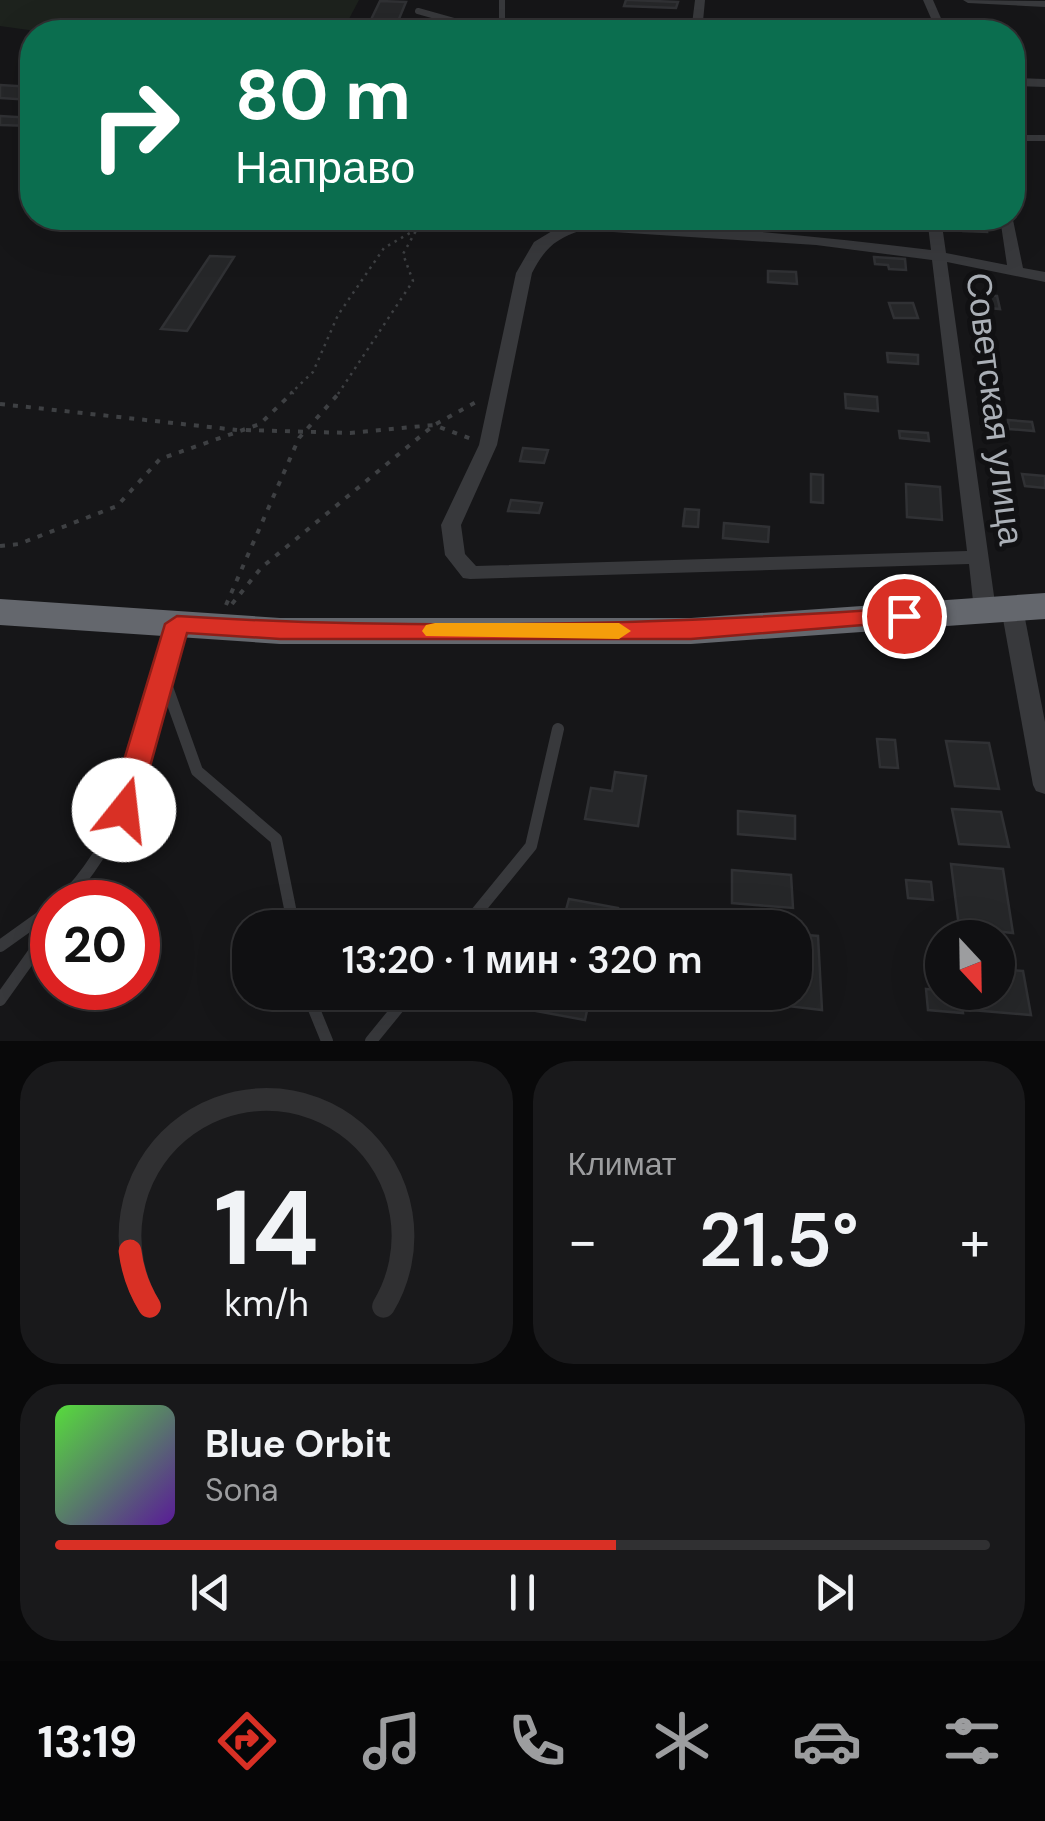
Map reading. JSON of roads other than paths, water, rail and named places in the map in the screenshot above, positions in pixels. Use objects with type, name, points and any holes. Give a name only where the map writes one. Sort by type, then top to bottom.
[{"type":"highway","points":[[0,612],[280,631],[691,631],[1014,608]]},
{"type":"street","points":[[968,0],[1045,4]]},
{"type":"street","points":[[570,230],[539,245],[524,273],[488,445],[451,525],[455,555],[470,573],[978,557]]},
{"type":"street","points":[[727,230],[940,256],[1045,277]]},
{"type":"street","name":"Советская улица","points":[[936,230],[978,557],[1014,608],[1045,786]]},
{"type":"street","points":[[1009,230],[1016,271]]},
{"type":"lane","points":[[418,11],[450,20]]},
{"type":"lane","points":[[85,880],[124,810],[177,624]]},
{"type":"lane","points":[[163,674],[197,772],[276,839],[290,910]]},
{"type":"lane","points":[[479,910],[531,846],[558,729]]},
{"type":"lane","points":[[0,946],[30,925]]},
{"type":"lane","points":[[0,1000],[30,958]]},
{"type":"lane","points":[[314,1010],[327,1041]]},
{"type":"lane","points":[[371,1041],[396,1010]]}]
